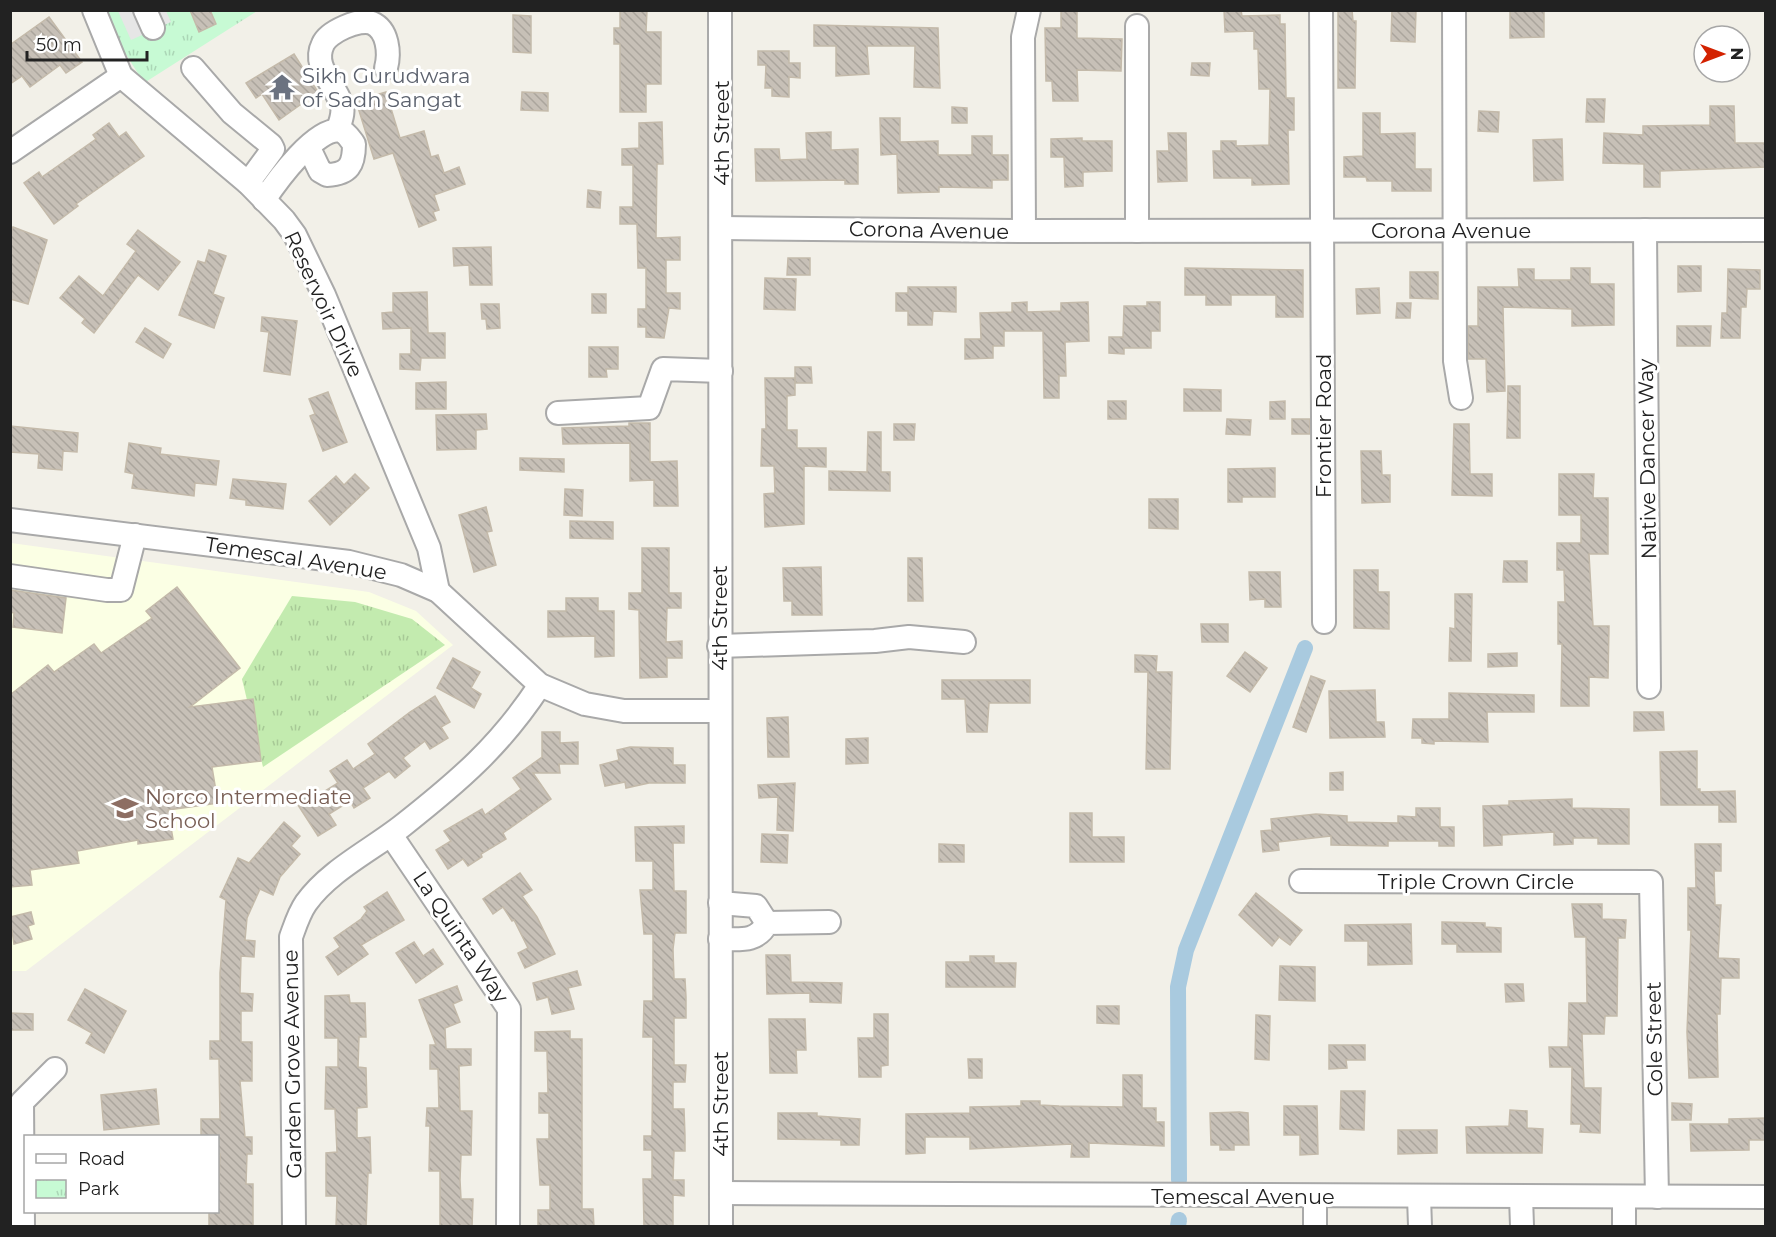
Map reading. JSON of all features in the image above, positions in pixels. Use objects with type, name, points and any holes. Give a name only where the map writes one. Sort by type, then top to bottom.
[{"type":"street","name":"Reservoir Drive","points":[[94,10],[121,76],[248,183],[285,220],[295,235],[324,295],[429,548],[438,591]]},
{"type":"street","name":"4th Street","points":[[720,10],[721,1227]]},
{"type":"street","points":[[1024,231],[1023,38],[1029,10]]},
{"type":"street","points":[[1454,10],[1455,361],[1461,398]]},
{"type":"street","name":"Frontier Road","points":[[1321,11],[1324,622]]},
{"type":"street","points":[[338,130],[343,112],[342,103],[320,63],[323,42],[333,33],[346,28],[365,22],[373,24],[382,33],[389,49],[386,68]]},
{"type":"street","points":[[1137,26],[1137,231]]},
{"type":"street","points":[[193,68],[232,113],[272,145],[273,149],[248,183]]},
{"type":"street","points":[[10,152],[121,76]]},
{"type":"street","points":[[264,200],[288,165],[326,134],[338,130],[345,133],[354,144],[352,165],[347,171],[327,175],[320,171],[309,148]]},
{"type":"street","name":"Corona Avenue","points":[[721,228],[1024,231],[1766,230]]},
{"type":"street","name":"Native Dancer Way","points":[[1645,230],[1650,687]]},
{"type":"street","points":[[558,413],[649,408],[663,369],[721,371]]},
{"type":"street","name":"Temescal Avenue","points":[[10,520],[349,562],[402,575],[438,591],[540,685],[585,704],[624,711],[719,711]]},
{"type":"street","points":[[10,576],[106,590],[122,590],[135,535]]},
{"type":"street","points":[[719,646],[874,641],[909,637],[964,642]]},
{"type":"street","name":"Garden Grove Avenue","points":[[294,1227],[291,937],[305,904],[329,878],[391,835],[490,752],[520,716],[540,685]]},
{"type":"street","name":"La Quinta Way","points":[[391,835],[509,1009],[508,1227]]},
{"type":"street","name":"Triple Crown Circle","points":[[1301,880],[1651,882]]},
{"type":"street","name":"Cole Street","points":[[1651,882],[1658,1197]]},
{"type":"street","points":[[720,903],[756,906],[767,923]]},
{"type":"street","points":[[767,923],[829,922]]},
{"type":"street","points":[[720,939],[752,939],[762,933],[767,923]]},
{"type":"street","points":[[23,1227],[22,1102],[55,1069]]},
{"type":"street","name":"Temescal Avenue","points":[[721,1193],[1766,1197]]},
{"type":"street","points":[[1315,1197],[1315,1227]]},
{"type":"street","points":[[1419,1197],[1420,1227]]},
{"type":"street","points":[[1521,1197],[1522,1227]]},
{"type":"street","points":[[1624,1197],[1624,1227]]},
{"type":"shaded area","points":[[118,11],[166,11],[171,22],[131,40]]},
{"type":"shaded area","name":"Norco Intermediate School","points":[[11,543],[369,592],[416,611],[453,645],[26,971],[11,971]]},
{"type":"green space","points":[[106,11],[257,11],[144,83],[117,40]]},
{"type":"green space","points":[[292,596],[355,602],[412,619],[445,645],[263,767],[242,679]]},
{"type":"building","points":[[190,10],[210,10],[216,24],[199,32]]},
{"type":"building","points":[[620,10],[647,10],[646,32],[661,32],[661,84],[646,84],[646,112],[620,112],[620,44],[614,44],[614,28],[620,28]]},
{"type":"building","points":[[1061,10],[1077,10],[1077,38],[1122,39],[1121,71],[1077,70],[1078,101],[1053,101],[1052,81],[1046,81],[1045,28],[1061,28]]},
{"type":"building","points":[[1224,10],[1241,10],[1242,16],[1280,15],[1280,24],[1285,24],[1286,98],[1294,98],[1294,130],[1288,130],[1289,184],[1252,185],[1252,178],[1214,178],[1213,151],[1221,151],[1221,141],[1236,141],[1236,146],[1269,145],[1270,89],[1259,89],[1258,49],[1254,49],[1254,31],[1225,32]]},
{"type":"building","points":[[1338,10],[1352,10],[1353,21],[1356,21],[1355,88],[1338,88]]},
{"type":"building","points":[[1392,10],[1416,10],[1415,42],[1391,41]]},
{"type":"building","points":[[1510,10],[1544,10],[1544,37],[1510,38]]},
{"type":"building","points":[[513,15],[531,16],[531,53],[513,52]]},
{"type":"building","points":[[49,17],[82,62],[66,73],[60,65],[30,87],[22,76],[10,84],[10,45]]},
{"type":"building","points":[[814,25],[938,28],[940,88],[914,87],[915,46],[867,46],[869,74],[836,76],[836,46],[814,46]]},
{"type":"building","points":[[758,51],[789,51],[789,63],[800,63],[800,78],[789,77],[789,97],[772,96],[772,88],[765,88],[766,65],[758,65]]},
{"type":"building","name":"Sikh Gurudwara of Sadh Sangat","points":[[294,54],[318,92],[279,120],[262,94],[256,98],[246,83]]},
{"type":"building","points":[[1192,63],[1210,63],[1209,76],[1191,75]]},
{"type":"building","points":[[386,92],[400,138],[424,131],[431,157],[438,155],[444,173],[459,167],[465,184],[434,195],[439,210],[433,212],[436,220],[419,227],[393,153],[374,159],[356,101]]},
{"type":"building","points":[[522,92],[548,93],[548,111],[521,110]]},
{"type":"building","points":[[1587,99],[1605,99],[1604,122],[1586,122]]},
{"type":"building","points":[[1710,106],[1734,106],[1735,143],[1766,143],[1766,167],[1660,171],[1660,187],[1644,187],[1644,164],[1603,163],[1604,133],[1643,135],[1643,126],[1710,125]]},
{"type":"building","points":[[952,107],[967,108],[967,123],[952,123]]},
{"type":"building","points":[[1479,111],[1499,112],[1498,132],[1478,131]]},
{"type":"building","points":[[1363,113],[1380,113],[1380,134],[1415,133],[1415,169],[1431,169],[1431,191],[1392,191],[1392,181],[1367,181],[1366,177],[1344,177],[1344,157],[1363,156]]},
{"type":"building","points":[[880,118],[900,118],[900,142],[938,141],[938,155],[972,155],[972,136],[992,136],[992,155],[1008,155],[1008,180],[992,180],[992,188],[939,187],[939,192],[898,193],[897,154],[881,155]]},
{"type":"building","points":[[662,122],[663,164],[657,164],[656,238],[680,237],[680,260],[666,260],[666,293],[680,293],[680,309],[669,308],[664,338],[646,337],[646,327],[638,327],[638,309],[646,309],[646,268],[638,268],[637,224],[620,224],[620,207],[633,207],[633,165],[622,165],[622,149],[639,148],[639,123]]},
{"type":"building","points":[[109,123],[119,137],[126,132],[144,156],[76,204],[78,206],[54,224],[24,183],[39,172],[42,177],[96,139],[93,135]]},
{"type":"building","points":[[831,132],[831,150],[858,149],[858,184],[845,184],[845,180],[756,181],[755,149],[779,149],[780,160],[807,159],[806,133]]},
{"type":"building","points":[[1168,133],[1186,133],[1187,181],[1158,182],[1157,151],[1169,151]]},
{"type":"building","points":[[1082,138],[1082,141],[1112,141],[1112,171],[1083,172],[1083,186],[1065,187],[1064,157],[1051,157],[1051,139]]},
{"type":"building","points":[[1562,139],[1563,180],[1534,181],[1533,140]]},
{"type":"building","points":[[588,190],[601,192],[600,208],[587,207]]},
{"type":"building","points":[[13,227],[47,240],[28,304],[10,299],[10,235]]},
{"type":"building","points":[[138,230],[180,262],[158,290],[138,275],[94,333],[82,323],[85,319],[60,298],[79,276],[103,296],[136,251],[127,244]]},
{"type":"building","points":[[491,247],[492,285],[470,285],[469,265],[454,266],[453,248]]},
{"type":"building","points":[[209,250],[226,256],[213,294],[224,298],[214,328],[179,315],[198,261],[205,263]]},
{"type":"building","points":[[788,258],[810,258],[810,275],[787,275]]},
{"type":"building","points":[[1678,266],[1701,266],[1701,291],[1678,292]]},
{"type":"building","points":[[1185,268],[1303,270],[1303,317],[1276,317],[1276,295],[1231,295],[1231,305],[1206,305],[1206,295],[1185,295]]},
{"type":"building","points":[[1571,268],[1590,268],[1590,284],[1614,284],[1614,325],[1572,326],[1572,309],[1503,307],[1505,391],[1487,392],[1486,359],[1468,359],[1468,326],[1478,326],[1478,287],[1519,287],[1518,269],[1534,269],[1534,280],[1571,280]]},
{"type":"building","points":[[1728,269],[1760,270],[1760,289],[1747,289],[1746,307],[1741,307],[1740,338],[1721,338],[1722,313],[1727,313]]},
{"type":"building","points":[[1410,272],[1438,272],[1438,299],[1410,298]]},
{"type":"building","points":[[765,278],[796,279],[795,310],[764,309]]},
{"type":"building","points":[[908,287],[956,287],[956,312],[933,311],[932,325],[908,325],[908,311],[896,311],[896,293],[908,293]]},
{"type":"building","points":[[1379,288],[1380,313],[1357,314],[1356,289]]},
{"type":"building","points":[[427,292],[428,333],[445,333],[445,358],[421,358],[420,370],[400,369],[400,354],[411,354],[411,328],[383,329],[382,313],[393,312],[393,293]]},
{"type":"building","points":[[592,294],[606,294],[606,313],[592,313]]},
{"type":"building","points":[[1027,302],[1027,312],[1061,311],[1061,303],[1088,302],[1089,341],[1065,342],[1066,376],[1059,376],[1059,398],[1044,398],[1043,331],[1004,331],[1004,346],[993,346],[993,358],[965,359],[965,339],[981,339],[980,313],[1012,312],[1012,303]]},
{"type":"building","points":[[1147,302],[1160,302],[1160,331],[1151,331],[1151,348],[1124,348],[1124,354],[1109,353],[1109,337],[1123,337],[1124,306],[1147,306]]},
{"type":"building","points":[[1397,303],[1411,303],[1410,318],[1396,318]]},
{"type":"building","points":[[481,304],[499,304],[500,328],[487,329],[486,319],[482,319]]},
{"type":"building","points":[[262,317],[297,321],[290,375],[264,371],[269,332],[261,331]]},
{"type":"building","points":[[1677,326],[1711,326],[1710,346],[1677,346]]},
{"type":"building","points":[[145,328],[171,344],[163,358],[136,342]]},
{"type":"building","points":[[589,347],[618,347],[618,369],[606,369],[607,377],[589,377]]},
{"type":"building","points":[[795,367],[811,367],[812,383],[795,383]]},
{"type":"building","points":[[765,378],[795,378],[795,395],[787,396],[787,430],[797,430],[797,448],[826,448],[826,467],[804,466],[804,524],[765,527],[764,494],[775,493],[774,466],[761,466],[762,429],[766,429]]},
{"type":"building","points":[[446,382],[446,409],[416,409],[416,383]]},
{"type":"building","points":[[1508,386],[1520,386],[1520,438],[1507,438]]},
{"type":"building","points":[[1184,389],[1221,390],[1221,411],[1184,411]]},
{"type":"building","points":[[328,392],[347,442],[323,451],[310,416],[315,414],[309,399]]},
{"type":"building","points":[[1108,401],[1126,401],[1126,419],[1108,419]]},
{"type":"building","points":[[1285,401],[1285,419],[1270,419],[1270,402]]},
{"type":"building","points":[[486,414],[487,429],[476,430],[476,449],[437,450],[436,415]]},
{"type":"building","points":[[1227,419],[1251,420],[1250,435],[1226,434]]},
{"type":"building","points":[[1292,419],[1310,419],[1310,434],[1292,434]]},
{"type":"building","points":[[629,423],[650,423],[650,462],[677,461],[678,506],[654,506],[654,480],[630,481],[630,443],[563,444],[562,428],[629,426]]},
{"type":"building","points":[[894,424],[915,424],[914,440],[894,440]]},
{"type":"building","points":[[1454,424],[1469,424],[1470,474],[1492,474],[1492,496],[1452,495]]},
{"type":"building","points":[[10,426],[78,433],[77,452],[63,451],[62,470],[38,468],[39,454],[10,452]]},
{"type":"building","points":[[868,432],[881,432],[881,472],[890,472],[890,491],[829,490],[829,471],[867,472]]},
{"type":"building","points":[[129,443],[161,448],[160,454],[219,461],[216,485],[195,483],[194,496],[132,488],[134,474],[125,472]]},
{"type":"building","points":[[1361,451],[1381,451],[1382,475],[1390,475],[1390,502],[1362,503]]},
{"type":"building","points":[[520,458],[564,459],[564,472],[520,470]]},
{"type":"building","points":[[1275,468],[1275,497],[1242,497],[1242,502],[1228,502],[1228,469]]},
{"type":"building","points":[[355,474],[369,488],[330,525],[309,501],[336,476],[344,485]]},
{"type":"building","points":[[1559,474],[1594,474],[1593,498],[1608,498],[1608,554],[1589,554],[1593,626],[1609,626],[1608,678],[1589,677],[1589,706],[1561,706],[1562,644],[1558,644],[1558,602],[1565,602],[1564,570],[1557,570],[1557,543],[1581,543],[1581,515],[1559,515]]},
{"type":"building","points":[[233,479],[286,484],[283,509],[246,505],[246,500],[230,498]]},
{"type":"building","points":[[565,489],[583,490],[582,516],[564,515]]},
{"type":"building","points":[[1149,499],[1178,499],[1178,529],[1149,528]]},
{"type":"building","points":[[486,507],[492,531],[487,532],[496,565],[474,572],[459,515]]},
{"type":"building","points":[[570,521],[613,522],[613,539],[570,538]]},
{"type":"building","points":[[642,548],[669,548],[669,593],[681,593],[681,608],[667,608],[666,642],[682,641],[682,658],[667,658],[667,677],[640,678],[639,610],[629,609],[629,593],[642,593]]},
{"type":"building","points":[[908,558],[922,558],[923,601],[908,601]]},
{"type":"building","points":[[1504,561],[1527,561],[1527,582],[1503,582]]},
{"type":"building","points":[[821,567],[822,615],[792,615],[792,601],[784,601],[783,568]]},
{"type":"building","points":[[1354,570],[1378,570],[1378,592],[1389,592],[1389,629],[1354,628]]},
{"type":"building","points":[[1249,572],[1280,572],[1281,607],[1265,607],[1265,599],[1250,600]]},
{"type":"building","points":[[177,587],[240,668],[190,707],[253,699],[261,761],[212,767],[218,803],[168,810],[173,839],[138,844],[138,840],[77,851],[79,863],[30,870],[32,885],[10,887],[10,695],[48,665],[54,672],[94,644],[101,653],[152,618],[146,611]]},
{"type":"building","points":[[10,590],[66,598],[62,633],[13,627],[14,613],[10,612]]},
{"type":"building","points":[[1455,594],[1472,594],[1471,661],[1449,661],[1450,628],[1455,629]]},
{"type":"building","points":[[566,598],[598,598],[598,611],[614,611],[614,656],[595,657],[595,636],[548,637],[548,611],[566,611]]},
{"type":"building","points":[[1201,624],[1228,624],[1228,642],[1202,642]]},
{"type":"building","points":[[1245,652],[1267,668],[1250,692],[1227,676]]},
{"type":"building","points":[[1517,653],[1517,666],[1488,667],[1488,654]]},
{"type":"building","points":[[1135,655],[1157,656],[1156,672],[1172,672],[1170,769],[1146,769],[1148,672],[1135,672]]},
{"type":"building","points":[[453,658],[480,672],[471,688],[481,694],[474,708],[437,688]]},
{"type":"building","points":[[1311,676],[1325,681],[1306,732],[1293,727]]},
{"type":"building","points":[[942,680],[1030,680],[1030,703],[989,703],[987,732],[967,732],[965,699],[942,699]]},
{"type":"building","points":[[1375,690],[1376,722],[1384,722],[1385,737],[1330,738],[1329,691]]},
{"type":"building","points":[[1449,693],[1534,695],[1534,712],[1487,712],[1488,742],[1434,741],[1434,744],[1422,743],[1422,738],[1412,738],[1413,719],[1449,719]]},
{"type":"building","points":[[435,696],[450,722],[441,727],[448,738],[430,749],[425,741],[403,758],[410,766],[395,778],[389,771],[363,788],[370,798],[354,808],[350,801],[329,814],[336,825],[318,836],[296,802],[311,792],[314,798],[338,783],[330,771],[347,760],[353,769],[375,754],[368,744]]},
{"type":"building","points":[[1634,712],[1663,712],[1664,730],[1634,731]]},
{"type":"building","points":[[788,717],[789,757],[768,757],[767,718]]},
{"type":"building","points":[[542,732],[560,732],[560,743],[578,742],[578,764],[559,764],[560,773],[533,773],[551,799],[503,833],[506,839],[481,854],[482,857],[468,866],[463,859],[448,869],[436,850],[451,841],[444,831],[482,809],[485,815],[521,789],[513,778],[542,757]]},
{"type":"building","points":[[868,738],[868,763],[846,764],[846,739]]},
{"type":"building","points":[[630,747],[673,748],[673,765],[685,765],[685,783],[649,783],[626,788],[625,782],[605,786],[600,765],[619,760],[617,750]]},
{"type":"building","points":[[1697,751],[1697,789],[1700,789],[1700,792],[1735,791],[1736,822],[1719,822],[1719,805],[1661,805],[1660,752]]},
{"type":"building","points":[[1343,772],[1343,790],[1330,790],[1330,773]]},
{"type":"building","points":[[795,783],[793,831],[777,830],[778,797],[759,798],[758,785]]},
{"type":"building","points":[[1572,799],[1572,808],[1629,809],[1629,844],[1598,844],[1598,838],[1573,838],[1573,844],[1554,845],[1554,832],[1502,835],[1502,845],[1484,846],[1483,806],[1509,805],[1509,801]]},
{"type":"building","points":[[1416,808],[1440,808],[1440,827],[1454,827],[1454,846],[1439,846],[1439,841],[1388,841],[1388,846],[1331,845],[1331,836],[1278,842],[1279,850],[1263,852],[1261,831],[1272,830],[1271,819],[1316,814],[1347,816],[1347,822],[1398,823],[1398,816],[1416,817]]},
{"type":"building","points":[[1070,813],[1092,813],[1092,837],[1124,837],[1124,862],[1070,862]]},
{"type":"building","points":[[284,822],[300,836],[291,846],[300,854],[280,877],[273,895],[260,889],[247,918],[245,940],[255,941],[254,957],[241,956],[240,993],[253,994],[252,1011],[241,1011],[241,1042],[252,1042],[252,1081],[240,1081],[245,1137],[252,1137],[252,1154],[247,1154],[246,1184],[253,1184],[253,1225],[209,1227],[209,1213],[219,1213],[219,1135],[201,1135],[201,1119],[220,1119],[219,1059],[210,1059],[210,1041],[220,1041],[220,973],[226,900],[220,897],[238,858],[249,863]]},
{"type":"building","points":[[684,826],[684,843],[673,843],[674,891],[686,891],[686,933],[675,933],[673,949],[674,979],[685,979],[686,997],[686,1018],[674,1018],[674,1065],[686,1065],[685,1082],[673,1082],[673,1109],[684,1109],[685,1151],[674,1151],[673,1180],[684,1180],[684,1196],[673,1195],[673,1227],[644,1227],[643,1179],[652,1179],[652,1150],[644,1150],[644,1136],[652,1136],[653,1037],[643,1037],[644,1001],[653,1001],[653,934],[644,934],[640,890],[653,890],[653,861],[636,861],[635,827]]},
{"type":"building","points":[[762,834],[788,835],[787,863],[761,862]]},
{"type":"building","points":[[939,844],[964,845],[964,862],[939,862]]},
{"type":"building","points":[[1695,844],[1721,844],[1721,871],[1714,871],[1715,905],[1721,905],[1718,958],[1739,959],[1739,978],[1721,978],[1720,1014],[1717,1014],[1718,1077],[1689,1078],[1687,1032],[1691,930],[1688,930],[1688,888],[1696,888]]},
{"type":"building","points":[[520,873],[532,890],[522,896],[537,917],[555,954],[525,968],[518,953],[528,948],[514,920],[512,921],[503,907],[493,914],[483,899]]},
{"type":"building","points":[[387,892],[404,920],[361,945],[368,954],[338,975],[326,957],[340,947],[334,938],[361,919],[367,911],[364,907]]},
{"type":"building","points":[[1256,893],[1302,930],[1290,945],[1279,937],[1272,946],[1239,915]]},
{"type":"building","points":[[1572,904],[1602,904],[1602,919],[1626,920],[1625,938],[1618,938],[1617,1016],[1605,1016],[1604,1034],[1582,1034],[1584,1088],[1601,1088],[1600,1133],[1580,1132],[1581,1124],[1571,1124],[1572,1067],[1550,1067],[1549,1047],[1568,1047],[1569,1003],[1587,1003],[1586,937],[1575,937]]},
{"type":"building","points":[[31,912],[34,924],[28,926],[32,939],[14,944],[10,917]]},
{"type":"building","points":[[1442,922],[1485,923],[1485,927],[1501,928],[1501,952],[1457,952],[1457,944],[1442,944]]},
{"type":"building","points":[[1411,924],[1412,964],[1368,965],[1368,941],[1345,941],[1345,925]]},
{"type":"building","points":[[414,942],[423,956],[433,949],[443,964],[416,983],[396,953]]},
{"type":"building","points":[[766,955],[790,955],[791,982],[842,983],[841,1003],[810,1002],[810,993],[767,994]]},
{"type":"building","points":[[970,956],[994,956],[994,963],[1016,963],[1015,987],[946,987],[946,962],[970,962]]},
{"type":"building","points":[[1280,966],[1315,967],[1315,1001],[1279,1000]]},
{"type":"building","points":[[577,971],[581,985],[568,988],[574,1009],[552,1014],[548,997],[537,1000],[533,983]]},
{"type":"building","points":[[1505,984],[1523,984],[1524,1001],[1506,1002]]},
{"type":"building","points":[[457,986],[462,1000],[453,1004],[460,1022],[445,1028],[446,1049],[471,1049],[471,1065],[459,1066],[460,1111],[472,1111],[471,1155],[461,1155],[460,1180],[461,1199],[473,1199],[472,1227],[440,1227],[440,1171],[429,1171],[430,1126],[426,1126],[427,1108],[439,1108],[438,1069],[430,1069],[430,1045],[436,1045],[419,1000]]},
{"type":"building","points":[[85,989],[126,1011],[104,1053],[86,1043],[92,1033],[68,1020]]},
{"type":"building","points":[[349,995],[350,1003],[365,1003],[366,1037],[359,1037],[358,1067],[366,1068],[367,1107],[357,1108],[357,1138],[370,1137],[371,1173],[368,1173],[366,1227],[336,1227],[337,1196],[326,1196],[326,1153],[337,1152],[335,1109],[325,1109],[326,1067],[338,1067],[338,1038],[325,1038],[325,996]]},
{"type":"building","points":[[1097,1006],[1119,1006],[1119,1024],[1097,1023]]},
{"type":"building","points":[[10,1013],[33,1014],[33,1030],[10,1030]]},
{"type":"building","points":[[874,1014],[888,1014],[888,1065],[881,1066],[881,1077],[859,1077],[858,1038],[874,1038]]},
{"type":"building","points":[[1256,1015],[1270,1016],[1269,1060],[1255,1059]]},
{"type":"building","points":[[769,1019],[805,1019],[806,1050],[796,1050],[797,1073],[770,1073]]},
{"type":"building","points":[[570,1031],[570,1039],[582,1039],[582,1209],[593,1209],[594,1227],[538,1227],[538,1210],[550,1210],[550,1185],[540,1185],[537,1139],[549,1139],[549,1113],[539,1113],[539,1093],[548,1093],[547,1051],[535,1051],[535,1032]]},
{"type":"building","points":[[1329,1045],[1365,1045],[1365,1060],[1346,1060],[1347,1068],[1329,1069]]},
{"type":"building","points":[[968,1059],[982,1059],[982,1078],[969,1078]]},
{"type":"building","points":[[1123,1075],[1142,1075],[1142,1108],[1156,1108],[1156,1122],[1164,1122],[1164,1146],[1089,1143],[1089,1157],[1071,1157],[1072,1144],[970,1149],[970,1137],[925,1137],[925,1153],[906,1154],[906,1114],[970,1113],[970,1107],[1021,1106],[1021,1101],[1040,1101],[1040,1105],[1123,1107]]},
{"type":"building","points":[[156,1089],[159,1124],[104,1130],[101,1095]]},
{"type":"building","points":[[1341,1091],[1365,1091],[1364,1130],[1340,1129]]},
{"type":"building","points":[[1672,1103],[1692,1104],[1691,1120],[1672,1120]]},
{"type":"building","points":[[1284,1106],[1317,1106],[1318,1154],[1300,1155],[1300,1135],[1284,1135]]},
{"type":"building","points":[[1510,1110],[1527,1111],[1527,1128],[1543,1129],[1542,1153],[1467,1153],[1466,1127],[1509,1126]]},
{"type":"building","points":[[778,1113],[817,1113],[817,1116],[860,1119],[859,1145],[841,1145],[841,1140],[778,1139]]},
{"type":"building","points":[[1210,1113],[1248,1113],[1249,1145],[1234,1145],[1234,1150],[1220,1150],[1220,1145],[1211,1145]]},
{"type":"building","points":[[1766,1118],[1766,1140],[1749,1140],[1749,1150],[1691,1151],[1690,1124],[1729,1124],[1729,1119]]},
{"type":"building","points":[[1398,1130],[1437,1130],[1437,1153],[1398,1154]]},
{"type":"waterway","points":[[1179,1180],[1178,987],[1186,950],[1305,648]]},
{"type":"waterway","points":[[1178,1226],[1179,1220]]},
{"type":"place","name":"Sikh Gurudwara of Sadh Sangat","points":[[282,87]]},
{"type":"place","name":"Norco Intermediate School","points":[[125,808]]}]
